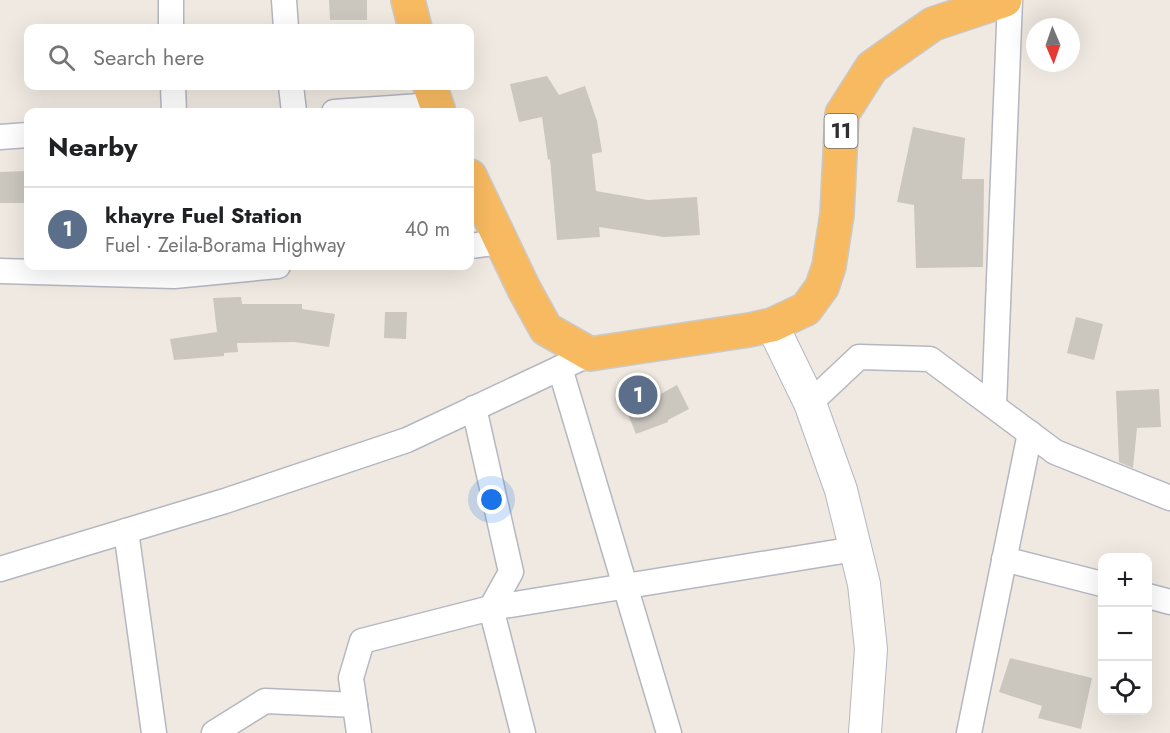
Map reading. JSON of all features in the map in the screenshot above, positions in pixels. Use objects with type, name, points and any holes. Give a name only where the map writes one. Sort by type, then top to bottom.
[{"type":"highway","points":[[408,0],[414,24]]},
{"type":"highway","name":"11","points":[[590,354],[749,330],[772,325],[806,309],[822,287],[829,266],[837,214],[842,114],[872,66],[933,24],[1005,0]]},
{"type":"highway","points":[[474,184],[546,329],[590,354]]},
{"type":"street","points":[[171,0],[171,24]]},
{"type":"street","points":[[284,0],[286,24]]},
{"type":"street","points":[[994,406],[1010,0]]},
{"type":"street","points":[[173,90],[174,108]]},
{"type":"street","points":[[291,90],[294,108]]},
{"type":"street","points":[[371,108],[435,101]]},
{"type":"street","points":[[0,137],[24,135]]},
{"type":"street","points":[[474,246],[502,242]]},
{"type":"street","points":[[0,271],[174,276],[236,270]]},
{"type":"street","points":[[772,325],[810,403],[841,490],[864,584],[871,649],[865,733]]},
{"type":"street","points":[[0,569],[225,501],[407,440],[590,354]]},
{"type":"street","points":[[810,403],[859,357],[930,359],[1055,452],[1170,498]]},
{"type":"street","points":[[560,368],[669,733]]},
{"type":"street","points":[[474,408],[511,572],[491,608],[523,733]]},
{"type":"street","points":[[969,733],[1030,433]]},
{"type":"street","points":[[126,531],[154,733]]},
{"type":"street","points":[[359,733],[351,678],[362,640],[491,608],[855,549]]},
{"type":"street","points":[[1004,559],[1098,583]]},
{"type":"street","points":[[1152,597],[1170,602]]},
{"type":"street","points":[[214,733],[265,701],[355,705]]},
{"type":"building","points":[[329,0],[367,0],[367,20],[330,20]]},
{"type":"building","points":[[547,76],[559,95],[585,86],[597,121],[602,152],[592,154],[596,191],[648,200],[697,197],[700,235],[664,237],[599,227],[600,237],[557,240],[550,159],[548,160],[542,117],[519,122],[510,84]]},
{"type":"building","points":[[913,127],[965,138],[962,179],[984,179],[983,267],[916,268],[914,205],[897,202]]},
{"type":"building","points":[[24,171],[24,203],[0,203],[0,172]]},
{"type":"building","points":[[241,297],[242,304],[302,304],[302,309],[335,314],[329,347],[294,342],[237,343],[238,352],[224,353],[224,356],[174,360],[170,339],[217,332],[213,298]]},
{"type":"building","points":[[385,312],[407,312],[406,339],[384,338]]},
{"type":"building","points":[[1076,317],[1103,324],[1094,360],[1067,353]]},
{"type":"building","points":[[652,379],[657,396],[677,385],[689,409],[668,422],[636,434],[618,390]]},
{"type":"building","points":[[1159,389],[1161,427],[1137,428],[1133,468],[1119,462],[1116,391]]},
{"type":"building","points":[[1010,658],[1092,678],[1081,729],[1038,718],[1042,706],[999,692]]},
{"type":"place","name":"khayre Fuel Station","points":[[638,395]]}]
